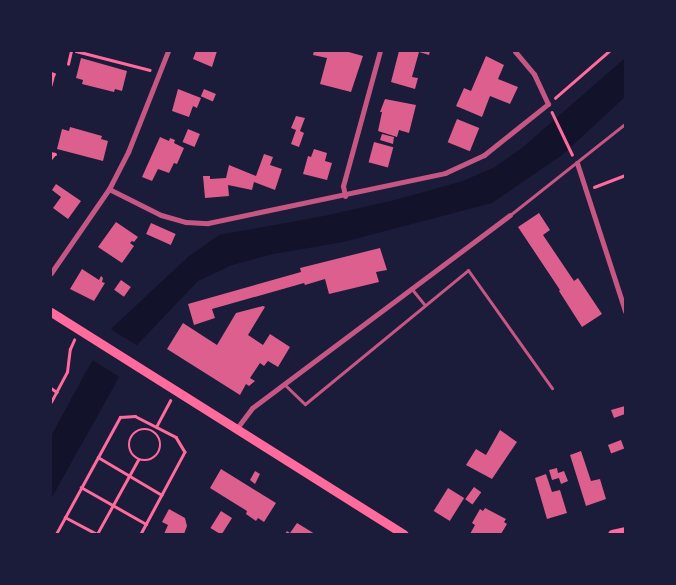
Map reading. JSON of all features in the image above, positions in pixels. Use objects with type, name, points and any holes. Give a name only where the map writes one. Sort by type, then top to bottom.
[{"type":"main road","points":[[51,312],[404,534]]},
{"type":"main road","points":[[612,534],[625,531]]},
{"type":"street","points":[[51,273],[110,189],[161,73],[168,51]]},
{"type":"street","points":[[345,196],[343,186],[380,51]]},
{"type":"street","points":[[110,189],[161,215],[186,222],[208,223],[345,196],[445,173],[484,155],[549,106],[534,74],[515,51]]},
{"type":"street","points":[[577,163],[625,311]]},
{"type":"street","points":[[237,428],[252,408],[510,215]]},
{"type":"lane","points":[[510,215],[625,124]]},
{"type":"lane","points":[[284,384],[305,404],[468,270],[552,388]]},
{"type":"lane","points":[[411,288],[425,305]]},
{"type":"path","points":[[68,64],[71,51]]},
{"type":"path","points":[[76,51],[161,73]]},
{"type":"path","points":[[573,154],[549,106],[609,51]]},
{"type":"path","points":[[51,73],[54,74],[51,85]]},
{"type":"path","points":[[51,153],[55,154],[51,159]]},
{"type":"path","points":[[586,191],[625,175]]},
{"type":"path","points":[[51,402],[67,372],[70,349],[79,330]]},
{"type":"path","points":[[51,388],[57,392]]},
{"type":"path","points":[[153,432],[176,390]]},
{"type":"path","points":[[56,534],[120,417],[135,416],[176,438],[185,452],[141,534]]},
{"type":"path","points":[[148,430],[153,432],[160,440],[161,451],[154,459],[138,460],[130,451],[130,440],[137,432],[148,430]]},
{"type":"path","points":[[98,457],[162,495]]},
{"type":"path","points":[[65,516],[97,534],[138,460]]},
{"type":"path","points":[[81,487],[146,524]]},
{"type":"shaded area","points":[[625,58],[625,97],[562,155],[492,203],[343,242],[273,254],[232,265],[198,281],[137,345],[51,499],[51,436],[87,370],[112,328],[188,257],[219,235],[324,216],[395,200],[463,181],[495,167],[522,148]]},
{"type":"pier","points":[[109,328],[140,347],[120,378],[90,359]]},
{"type":"building","points":[[196,51],[217,51],[212,67],[193,59]]},
{"type":"building","points":[[314,51],[345,51],[363,56],[351,92],[320,84],[327,58],[313,55]]},
{"type":"building","points":[[399,51],[430,51],[429,55],[419,52],[412,77],[418,78],[415,89],[391,82]]},
{"type":"building","points":[[486,56],[504,65],[498,79],[518,87],[510,104],[490,96],[482,117],[456,106],[464,88],[471,91]]},
{"type":"building","points":[[81,58],[127,71],[122,91],[115,89],[114,92],[82,84],[83,80],[76,78]]},
{"type":"building","points":[[178,89],[201,98],[197,108],[193,106],[189,117],[172,111]]},
{"type":"building","points":[[204,89],[216,94],[213,101],[201,96]]},
{"type":"building","points":[[385,99],[416,105],[409,133],[399,130],[397,137],[378,131],[382,112],[380,112]]},
{"type":"building","points":[[296,116],[305,118],[300,131],[304,133],[299,147],[291,144],[296,130],[291,128]]},
{"type":"building","points":[[457,119],[479,128],[470,151],[448,142]]},
{"type":"building","points":[[70,127],[102,136],[101,139],[108,141],[103,161],[57,149],[62,129],[69,131]]},
{"type":"building","points":[[188,129],[200,134],[194,147],[183,142]]},
{"type":"building","points":[[382,134],[394,137],[393,144],[380,140]]},
{"type":"building","points":[[160,137],[169,141],[170,138],[175,140],[174,143],[184,148],[177,164],[174,163],[169,173],[158,169],[152,181],[142,177]]},
{"type":"building","points":[[374,142],[393,147],[388,167],[369,162]]},
{"type":"building","points":[[314,149],[327,153],[325,161],[332,163],[327,180],[303,174],[308,156],[311,157]]},
{"type":"building","points":[[264,154],[273,157],[270,165],[282,169],[275,190],[254,182],[252,190],[228,185],[229,196],[205,198],[203,176],[210,176],[210,179],[226,178],[229,165],[256,176]]},
{"type":"building","points":[[56,184],[81,201],[68,219],[53,208],[61,197],[52,190]]},
{"type":"building","points":[[539,213],[550,230],[543,235],[574,281],[578,278],[602,314],[582,327],[518,227]]},
{"type":"building","points":[[116,222],[138,237],[134,242],[130,243],[134,246],[122,263],[98,247]]},
{"type":"building","points":[[151,223],[176,234],[171,245],[146,234]]},
{"type":"building","points":[[380,248],[387,270],[376,272],[379,282],[329,294],[325,279],[305,285],[304,283],[212,309],[215,318],[194,325],[188,304],[301,272],[300,268]]},
{"type":"building","points":[[82,269],[99,280],[101,276],[103,278],[102,282],[105,283],[94,301],[70,289]]},
{"type":"building","points":[[121,280],[131,287],[124,297],[114,290]]},
{"type":"building","points":[[265,307],[248,335],[263,345],[270,334],[290,347],[278,367],[268,361],[264,366],[260,363],[250,378],[255,381],[249,386],[246,384],[240,395],[167,349],[183,323],[217,345],[236,313]]},
{"type":"building","points":[[625,406],[625,414],[614,418],[611,410]]},
{"type":"building","points":[[500,430],[517,442],[492,479],[466,465],[476,449],[486,455]]},
{"type":"building","points":[[621,440],[624,448],[611,453],[608,445]]},
{"type":"building","points":[[581,451],[591,481],[600,479],[606,499],[586,506],[570,455]]},
{"type":"building","points":[[557,468],[558,473],[564,471],[568,481],[561,484],[559,478],[552,480],[549,470]]},
{"type":"building","points":[[221,469],[276,503],[264,522],[258,518],[256,521],[246,514],[247,511],[210,488]]},
{"type":"building","points":[[255,471],[260,474],[255,484],[250,480]]},
{"type":"building","points":[[546,474],[552,492],[560,490],[567,513],[547,519],[535,478]]},
{"type":"building","points":[[474,487],[481,492],[472,504],[465,499]]},
{"type":"building","points":[[448,488],[464,498],[450,521],[434,511]]},
{"type":"building","points":[[485,508],[506,519],[504,522],[507,524],[501,534],[470,534],[475,525],[472,523],[480,509],[483,511]]},
{"type":"building","points":[[169,509],[185,518],[187,526],[184,534],[164,534],[168,525],[162,522]]},
{"type":"building","points":[[221,511],[232,518],[222,534],[210,528]]},
{"type":"building","points":[[297,523],[315,534],[285,534],[287,531],[290,533]]}]
